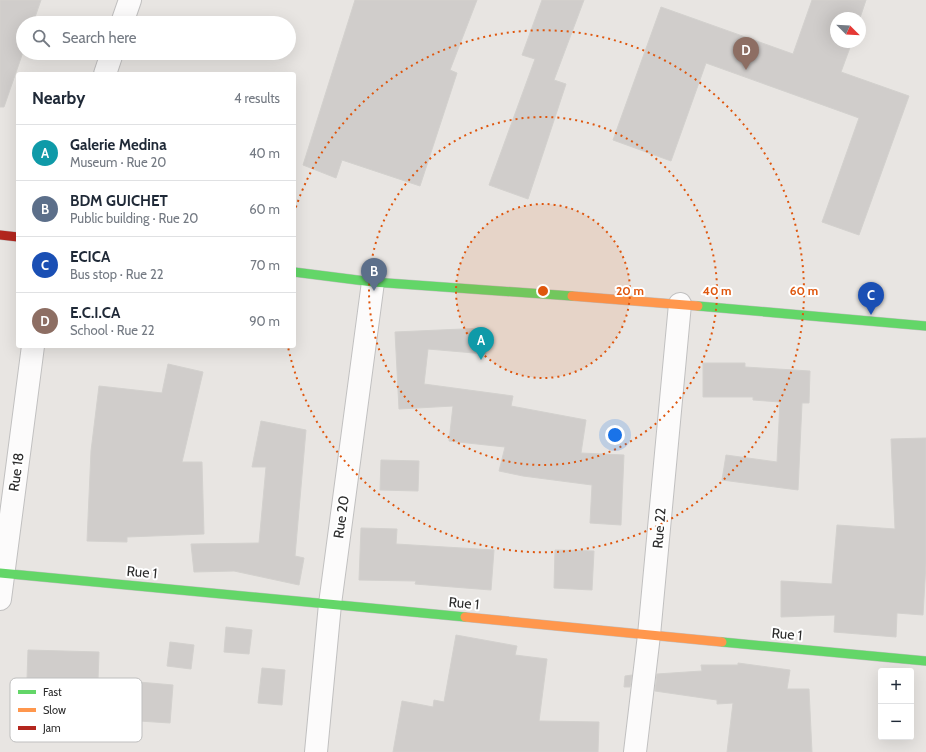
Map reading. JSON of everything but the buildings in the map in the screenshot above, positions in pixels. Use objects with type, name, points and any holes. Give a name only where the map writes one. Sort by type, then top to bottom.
[{"type":"street","points":[[124,16],[130,0]]},
{"type":"street","points":[[106,72],[110,60]]},
{"type":"street","points":[[0,235],[16,237]]},
{"type":"street","points":[[296,272],[373,282],[680,304],[926,326]]},
{"type":"street","name":"Rue 20","points":[[316,752],[330,604],[373,282]]},
{"type":"street","name":"Rue 22","points":[[635,752],[649,635],[680,304]]},
{"type":"street","name":"Rue 18","points":[[0,599],[1,573],[33,348]]},
{"type":"street","name":"Rue 1","points":[[1,573],[926,661]]},
{"type":"traffic: fast","points":[[296,272],[373,282],[572,296]]},
{"type":"traffic: fast","points":[[698,306],[926,326]]},
{"type":"traffic: fast","points":[[0,573],[465,617]]},
{"type":"traffic: fast","points":[[722,642],[926,661]]},
{"type":"traffic: slow","points":[[572,296],[698,306]]},
{"type":"traffic: slow","points":[[465,617],[722,642]]},
{"type":"traffic: jam","points":[[0,235],[16,237]]},
{"type":"place","name":"E.C.I.CA","points":[[746,70]]},
{"type":"place","name":"BDM GUICHET","points":[[374,291]]},
{"type":"place","name":"ECICA","points":[[871,315]]},
{"type":"place","name":"Galerie Medina","points":[[481,360]]}]
